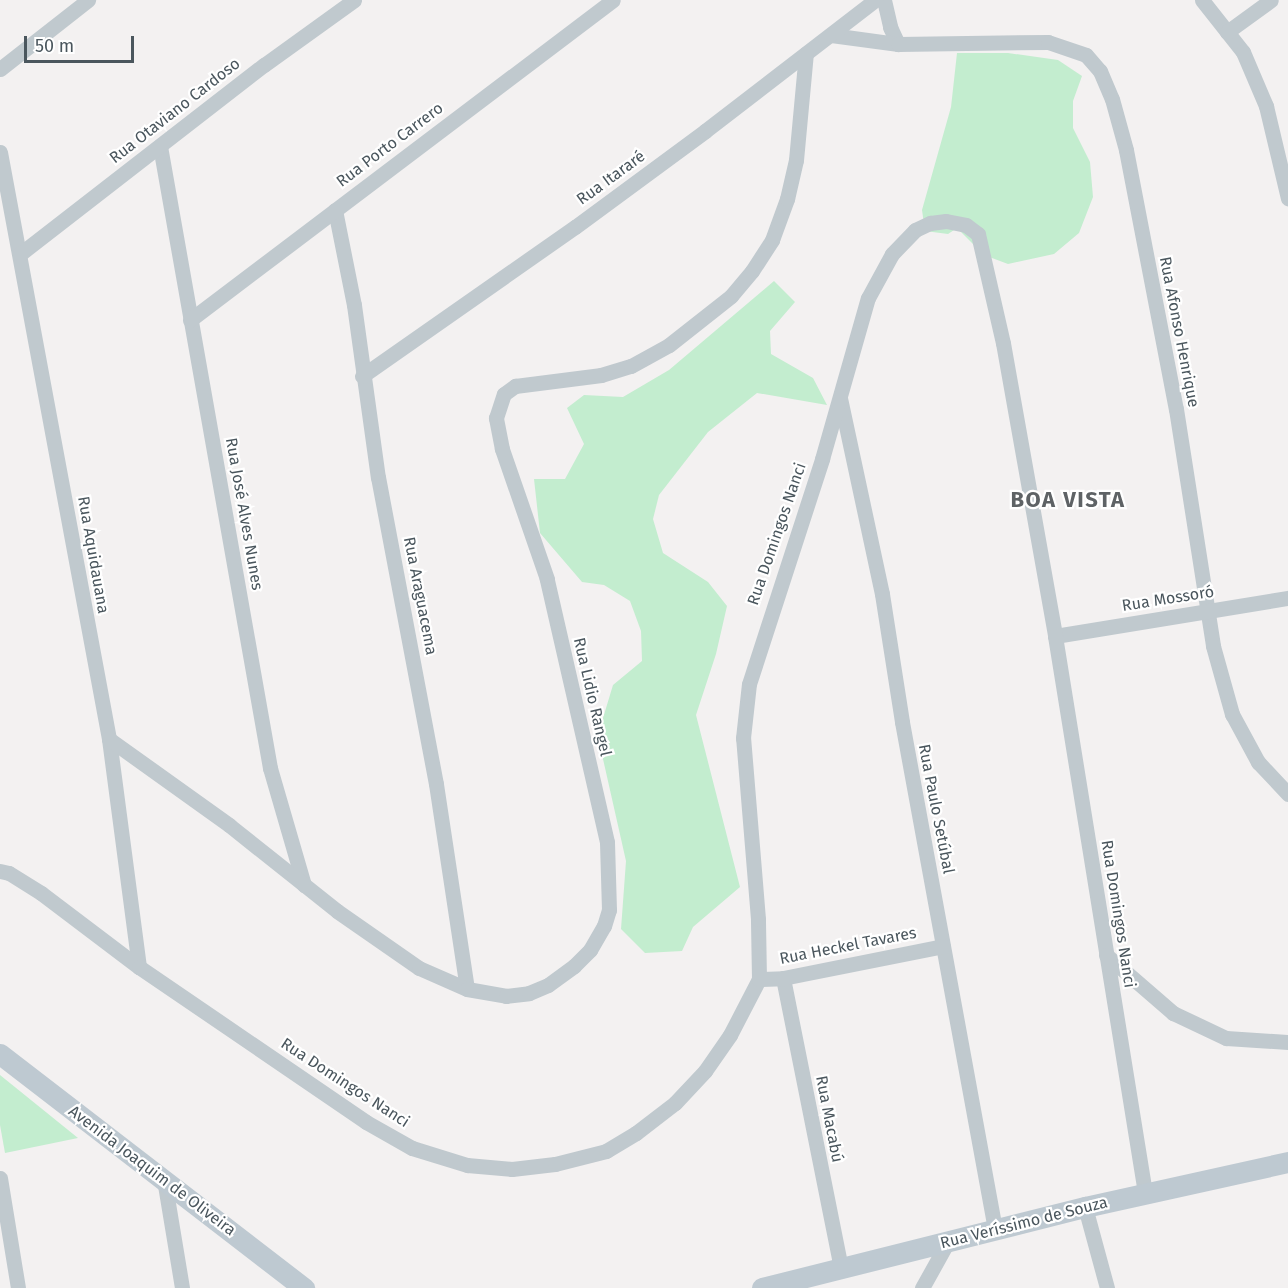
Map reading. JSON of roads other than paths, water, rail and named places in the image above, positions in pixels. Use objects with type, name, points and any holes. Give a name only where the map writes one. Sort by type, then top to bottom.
[{"type":"street","points":[[0,69],[88,0]]},
{"type":"street","name":"Rua Otaviano Cardoso","points":[[20,254],[354,0]]},
{"type":"street","name":"Rua Porto Carrero","points":[[190,320],[613,0]]},
{"type":"street","name":"Rua Itararé","points":[[362,376],[565,234],[875,0]]},
{"type":"street","points":[[884,0],[890,27],[898,44]]},
{"type":"street","points":[[1202,0],[1243,52],[1266,106],[1288,198]]},
{"type":"street","points":[[1227,32],[1271,0]]},
{"type":"street","name":"Rua Afonso Henrique","points":[[831,35],[898,44],[1048,42],[1086,55],[1100,71],[1112,99],[1126,150],[1176,409],[1213,646],[1233,714],[1258,762],[1288,794]]},
{"type":"street","name":"Rua Lidio Rangel","points":[[109,739],[179,787],[304,885],[419,968],[466,989],[506,996],[529,993],[548,985],[590,950],[604,926],[609,910],[607,842],[547,579],[502,449],[496,418],[504,394],[515,386],[601,375],[631,366],[669,345],[731,296],[752,271],[772,240],[787,199],[796,160],[806,53]]},
{"type":"street","name":"Rua José Alves Nunes","points":[[160,146],[190,320],[207,400],[270,768],[304,885]]},
{"type":"street","name":"Rua Aquidauana","points":[[0,152],[109,739],[139,967]]},
{"type":"street","name":"Rua Araguacema","points":[[335,210],[354,305],[362,376],[378,477],[421,698],[466,989]]},
{"type":"street","name":"Rua Domingos Nanci","points":[[0,871],[9,873],[40,893],[139,967],[366,1122],[412,1148],[467,1165],[512,1169],[555,1164],[606,1151],[636,1133],[675,1103],[705,1071],[730,1035],[759,979],[758,919],[743,738],[749,684],[840,396],[868,298],[892,254],[915,230],[930,223],[946,221],[966,225],[978,234],[1004,343],[1055,636],[1146,1193]]},
{"type":"street","name":"Rua Paulo Setúbal","points":[[840,396],[882,594],[902,722],[995,1229]]},
{"type":"street","name":"Rua Mossoró","points":[[1055,636],[1288,598]]},
{"type":"street","name":"Rua Heckel Tavares","points":[[759,979],[783,978],[943,946]]},
{"type":"street","points":[[1106,955],[1173,1013],[1183,1018],[1226,1038],[1288,1042]]},
{"type":"street","name":"Rua Macabú","points":[[783,978],[841,1268]]},
{"type":"street","name":"Avenida Joaquim de Oliveira","points":[[0,1054],[304,1288]]},
{"type":"street","name":"Rua Veríssimo de Souza","points":[[762,1288],[1085,1207],[1288,1162]]},
{"type":"street","points":[[0,1178],[18,1288]]},
{"type":"street","points":[[164,1179],[182,1288]]},
{"type":"street","points":[[1085,1207],[1107,1288]]},
{"type":"street","points":[[922,1288],[947,1243]]},
{"type":"district","name":"BOA VISTA","points":[[1068,500]]}]
